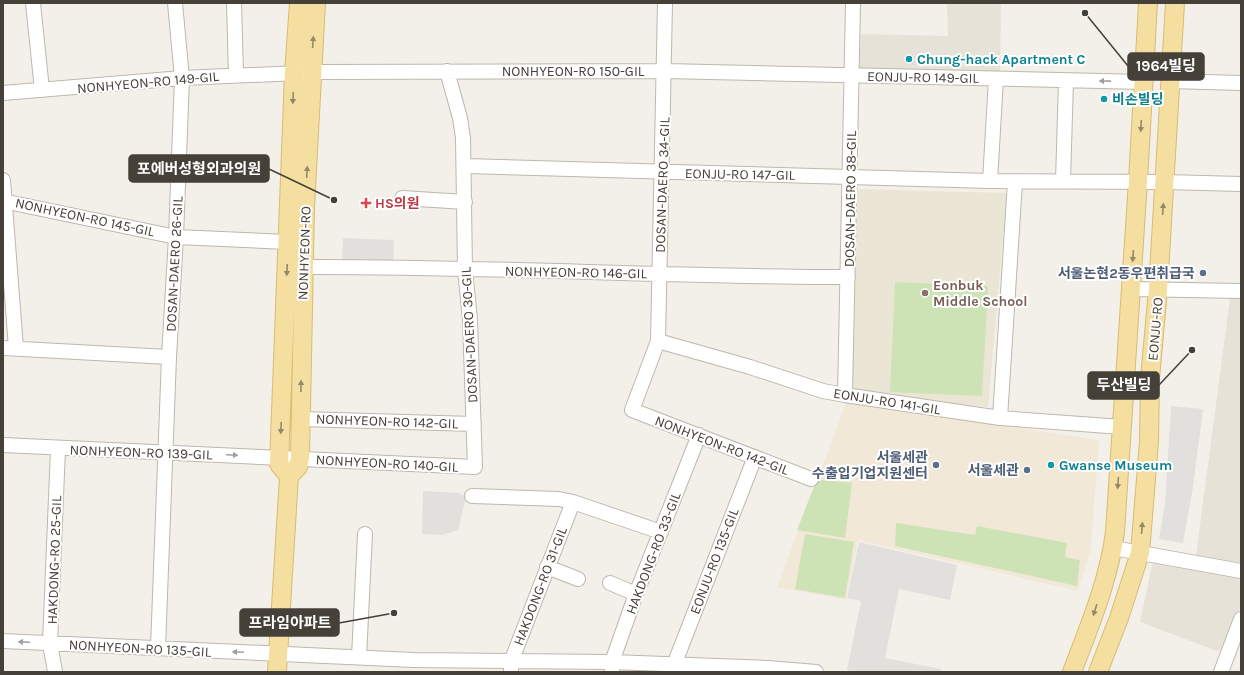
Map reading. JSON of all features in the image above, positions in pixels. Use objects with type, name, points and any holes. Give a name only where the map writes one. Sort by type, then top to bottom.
[{"type":"main road","name":"NONHYEON-RO","points":[[299,3],[303,73],[304,267],[300,458]]},
{"type":"main road","name":"NONHYEON-RO","points":[[289,476],[280,464],[288,242],[303,73],[316,3]]},
{"type":"main road","points":[[1139,3],[1146,36]]},
{"type":"main road","name":"EONJU-RO","points":[[1072,672],[1095,610],[1113,548],[1138,181],[1148,3]]},
{"type":"main road","name":"EONJU-RO","points":[[1098,672],[1119,618],[1140,552],[1148,442],[1150,378],[1158,290],[1165,182],[1175,3]]},
{"type":"main road","points":[[1174,28],[1182,3]]},
{"type":"main road","points":[[277,663],[289,476],[298,467],[300,458]]},
{"type":"street","points":[[33,3],[42,90]]},
{"type":"street","name":"DOSAN-DAERO 26-GIL","points":[[158,648],[168,357],[176,237],[182,78],[175,3]]},
{"type":"street","points":[[234,3],[236,75]]},
{"type":"street","name":"DOSAN-DAERO 34-GIL","points":[[632,410],[658,341],[661,173],[665,71],[665,3]]},
{"type":"street","name":"DOSAN-DAERO 38-GIL","points":[[845,395],[851,176],[853,3]]},
{"type":"street","name":"NONHYEON-RO 150-GIL","points":[[303,73],[447,71],[665,71],[851,76]]},
{"type":"street","name":"DOSAN-DAERO 30-GIL","points":[[447,71],[460,118],[463,138],[465,269],[470,320],[475,467]]},
{"type":"street","name":"NONHYEON-RO 149-GIL","points":[[3,93],[182,78],[303,73]]},
{"type":"street","name":"EONJU-RO 149-GIL","points":[[851,76],[1144,82]]},
{"type":"street","name":"EONJU-RO 149-GIL","points":[[990,181],[996,79]]},
{"type":"street","points":[[1063,181],[1066,81]]},
{"type":"street","points":[[1171,81],[1241,83]]},
{"type":"street","name":"EONJU-RO 147-GIL","points":[[464,166],[661,173],[851,176],[1015,182],[1138,181],[1241,184]]},
{"type":"street","points":[[3,180],[9,348],[168,357]]},
{"type":"street","points":[[1000,418],[1015,182]]},
{"type":"street","points":[[402,198],[465,202]]},
{"type":"street","name":"NONHYEON-RO 145-GIL","points":[[4,200],[176,237],[288,242]]},
{"type":"street","name":"NONHYEON-RO 146-GIL","points":[[304,267],[465,269],[753,277],[848,277]]},
{"type":"street","points":[[1131,289],[1241,291]]},
{"type":"street","name":"EONJU-RO 141-GIL","points":[[658,341],[750,367],[823,391],[1000,418],[1122,427]]},
{"type":"street","name":"NONHYEON-RO 142-GIL","points":[[632,410],[811,479]]},
{"type":"street","name":"NONHYEON-RO 142-GIL","points":[[300,419],[474,424]]},
{"type":"street","name":"HAKDONG-RO 33-GIL","points":[[612,667],[636,594],[699,435]]},
{"type":"street","name":"NONHYEON-RO 139-GIL","points":[[3,445],[58,449],[300,458]]},
{"type":"street","name":"HAKDONG-RO 25-GIL","points":[[55,672],[50,643],[58,449]]},
{"type":"street","name":"EONJU-RO 135-GIL","points":[[680,667],[755,457]]},
{"type":"street","name":"NONHYEON-RO 140-GIL","points":[[300,458],[475,467]]},
{"type":"street","points":[[472,496],[559,499],[573,502],[661,532]]},
{"type":"street","name":"HAKDONG-RO 31-GIL","points":[[511,667],[547,567],[573,502]]},
{"type":"street","points":[[359,657],[365,534]]},
{"type":"street","points":[[1113,548],[1241,571]]},
{"type":"street","points":[[547,567],[578,580]]},
{"type":"street","points":[[610,583],[636,594]]},
{"type":"street","points":[[1221,672],[1241,619]]},
{"type":"street","name":"NONHYEON-RO 135-GIL","points":[[3,641],[158,648],[277,663],[359,657],[511,667],[612,667]]},
{"type":"street","points":[[612,667],[680,667],[816,672]]},
{"type":"shaded area","points":[[947,3],[1001,3],[1000,73],[859,72],[861,34],[948,36]]},
{"type":"shaded area","name":"Eonbuk Middle School","points":[[856,189],[1007,193],[988,407],[848,393]]},
{"type":"shaded area","points":[[343,238],[394,240],[393,265],[342,262]]},
{"type":"shaded area","points":[[1230,298],[1241,298],[1241,564],[1196,556]]},
{"type":"shaded area","points":[[846,403],[1099,440],[1091,548],[1078,591],[858,540],[846,600],[777,587]]},
{"type":"shaded area","points":[[1171,406],[1203,409],[1193,487],[1183,543],[1159,539],[1165,503]]},
{"type":"shaded area","points":[[423,491],[459,493],[465,496],[466,498],[458,530],[442,535],[422,534]]},
{"type":"shaded area","points":[[859,542],[957,565],[950,600],[899,589],[885,658],[941,669],[941,672],[854,672],[847,670],[861,601],[847,598]]},
{"type":"shaded area","points":[[1153,561],[1241,576],[1241,605],[1226,647],[1217,651],[1140,622]]},
{"type":"green space","points":[[895,282],[988,286],[982,396],[890,392]]},
{"type":"green space","points":[[817,479],[852,483],[845,538],[797,530]]},
{"type":"green space","points":[[896,523],[975,535],[977,526],[1067,543],[1065,557],[1080,560],[1077,586],[895,546]]},
{"type":"green space","points":[[805,534],[854,542],[845,598],[795,589]]},
{"type":"place","name":"1964빌딩","points":[[1085,13]]},
{"type":"place","name":"Chung-hack Apartment C","points":[[909,59]]},
{"type":"place","name":"비손빌딩","points":[[1104,99]]},
{"type":"place","name":"포에버성형외과의원","points":[[334,200]]},
{"type":"place","name":"HS의원","points":[[366,203]]},
{"type":"place","name":"서울논현2동우편취급국","points":[[1203,273]]},
{"type":"place","name":"Eonbuk Middle School","points":[[925,293]]},
{"type":"place","name":"두산빌딩","points":[[1192,350]]},
{"type":"place","name":"서울세관 수출입기업지원센터","points":[[936,465]]},
{"type":"place","name":"Gwanse Museum","points":[[1051,465]]},
{"type":"place","name":"서울세관","points":[[1027,470]]},
{"type":"place","name":"프라임아파트","points":[[394,613]]}]
